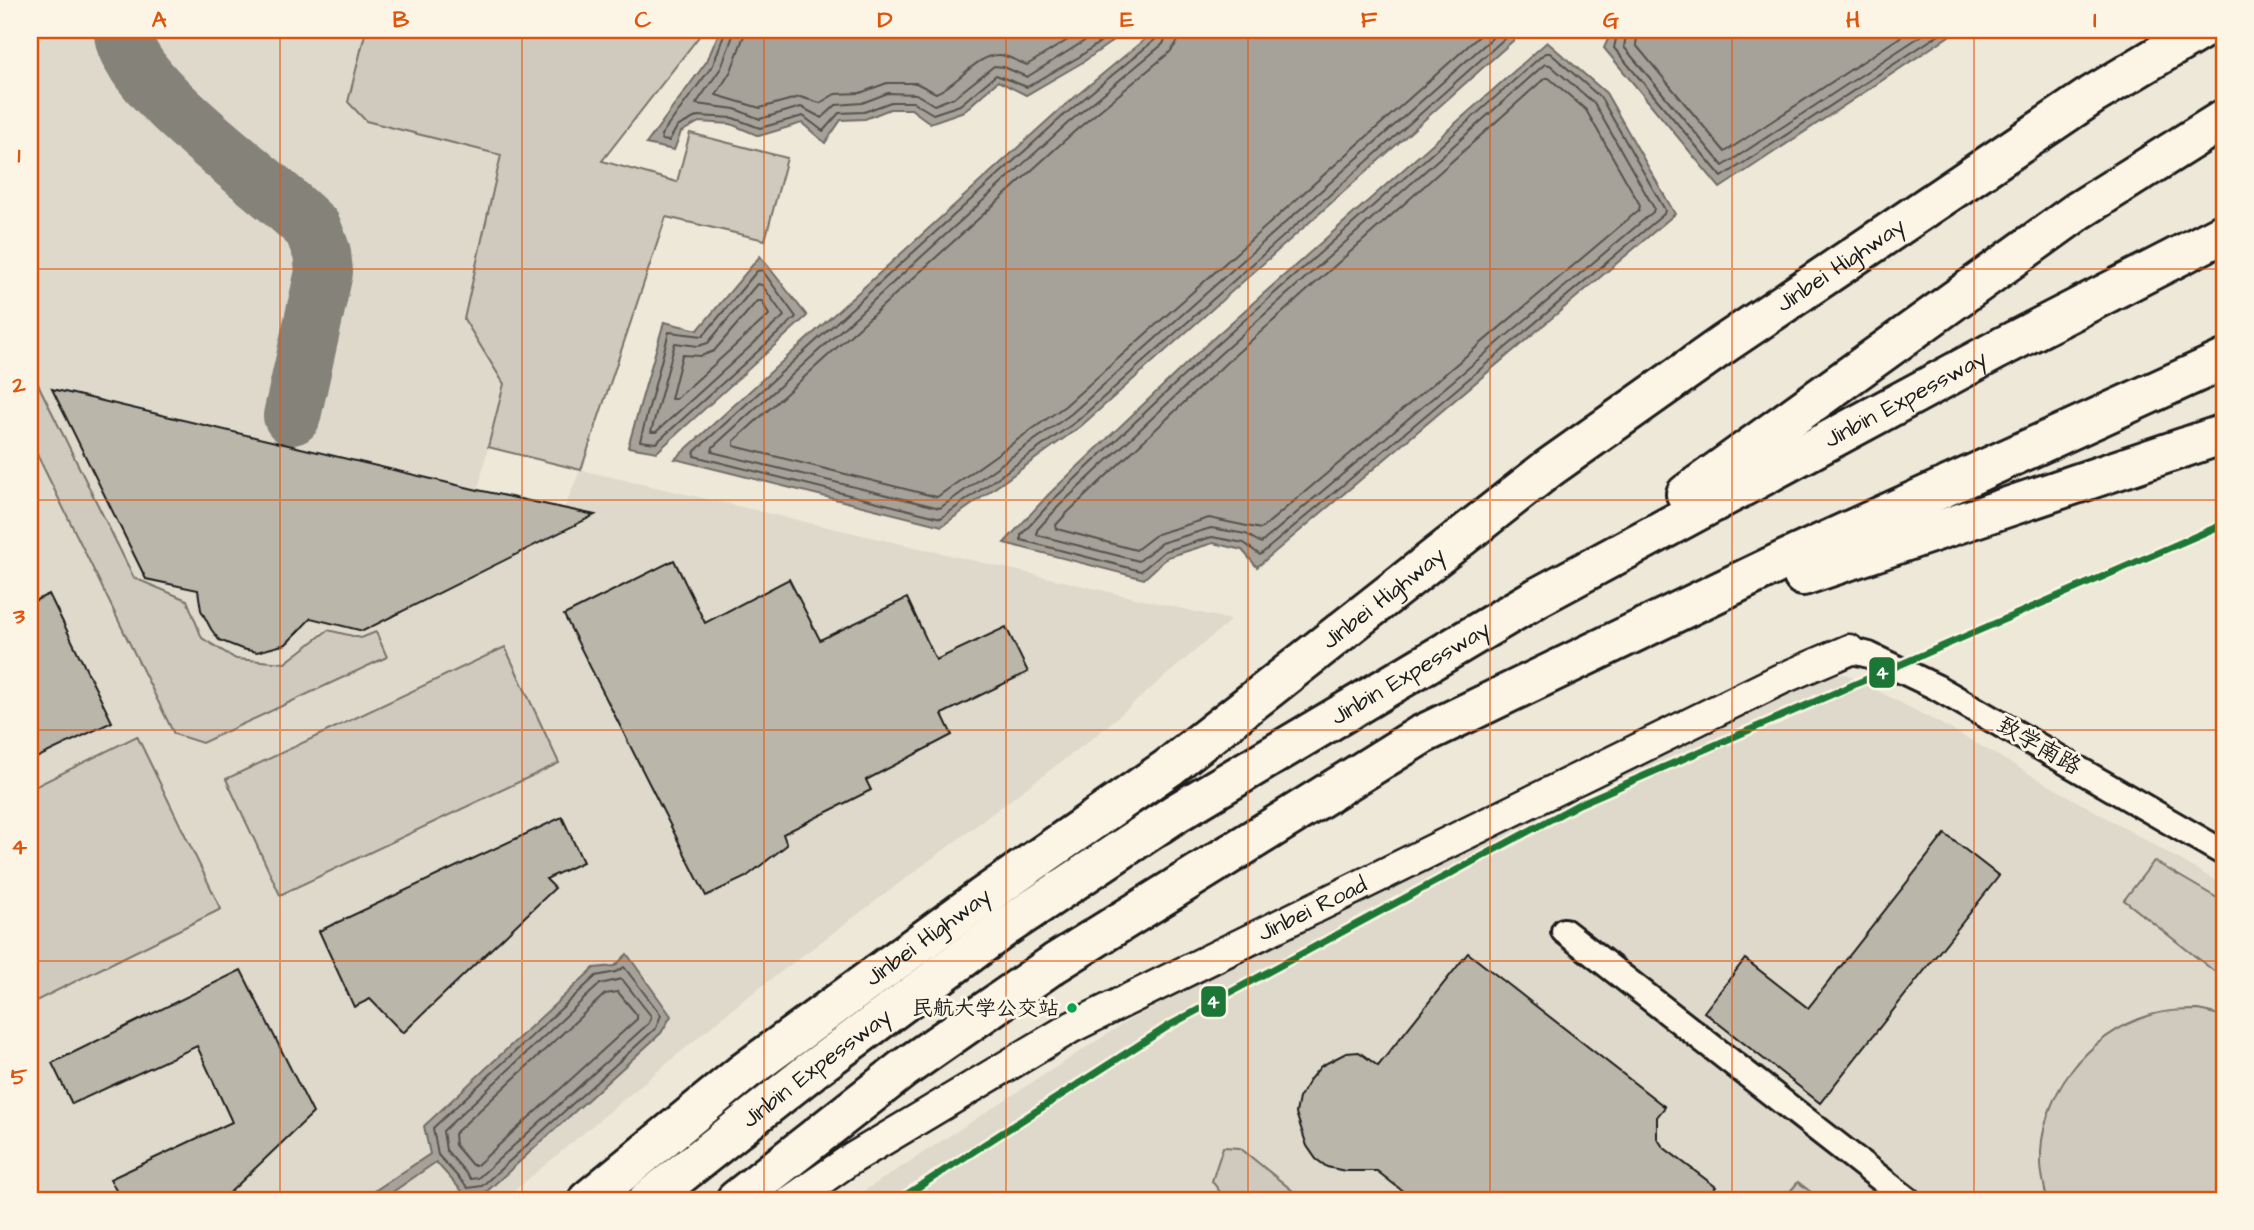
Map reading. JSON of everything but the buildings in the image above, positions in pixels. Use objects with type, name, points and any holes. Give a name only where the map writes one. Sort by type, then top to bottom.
[{"type":"main road","name":"Jinbei Highway","points":[[568,1200],[736,1062],[1172,749],[1537,459],[2067,97],[2175,30]]},
{"type":"main road","name":"Jinbei Highway","points":[[588,1200],[744,1072],[984,896],[1168,768],[1549,468],[1724,344],[2068,112],[2201,30]]},
{"type":"main road","points":[[1538,597],[2078,211],[2224,119]]},
{"type":"main road","name":"Jinbin Expessway","points":[[648,1200],[811,1070],[1005,927],[1176,813],[1538,597],[1992,352],[2224,233]]},
{"type":"main road","points":[[736,1200],[902,1069],[1055,962],[1421,735],[1799,553],[2224,360]]},
{"type":"main road","points":[[1626,636],[2224,434]]},
{"type":"street","name":"致学南路","points":[[1849,650],[1869,655],[1936,687],[2224,853]]},
{"type":"street","name":"Jinbei Road","points":[[792,1200],[859,1155],[1072,1027],[1781,679],[1849,650]]},
{"type":"street","points":[[1564,931],[1908,1200]]},
{"type":"shaded area","points":[[30,30],[704,30],[602,161],[677,182],[690,133],[787,158],[765,240],[666,217],[581,470],[1231,620],[1093,738],[742,1001],[503,1200],[30,1200]],"holes":[[[488,447],[580,470],[564,509],[478,490]]]},
{"type":"shaded area","points":[[366,30],[704,30],[602,161],[677,182],[690,133],[787,158],[765,240],[666,217],[581,470],[488,447],[504,384],[464,319],[501,155],[366,121],[348,102]]},
{"type":"shaded area","points":[[30,368],[134,578],[187,600],[202,638],[236,659],[285,663],[328,630],[361,638],[376,632],[387,657],[202,743],[174,734],[30,440]]},
{"type":"shaded area","points":[[505,647],[559,763],[280,895],[226,779]]},
{"type":"shaded area","points":[[1846,674],[1958,733],[2224,885],[2224,1200],[850,1200],[1126,1022],[1436,855],[1811,678]]},
{"type":"shaded area","points":[[137,736],[221,909],[30,1004],[30,789]]},
{"type":"shaded area","points":[[2154,861],[2224,902],[2224,979],[2124,900]]},
{"type":"shaded area","points":[[2199,1010],[2224,1016],[2224,1200],[2047,1200],[2041,1168],[2042,1138],[2048,1115],[2071,1071],[2107,1036],[2128,1024],[2163,1012]]},
{"type":"shaded area","points":[[1223,1147],[1240,1148],[1304,1200],[1226,1200],[1212,1181]]},
{"type":"shaded area","points":[[1798,1182],[1821,1200],[1783,1200]]},
{"type":"water","points":[[720,30],[1128,30],[1083,62],[1026,95],[998,81],[964,111],[930,123],[911,109],[890,109],[865,119],[841,120],[825,143],[802,123],[759,136],[731,124],[699,122],[681,132],[674,150],[646,144],[707,61]]},
{"type":"water","points":[[1156,30],[1525,30],[1081,426],[942,526],[675,459],[1058,111]]},
{"type":"water","points":[[1612,30],[1958,30],[1720,188],[1604,48]]},
{"type":"water","points":[[1547,42],[1606,93],[1675,214],[1257,567],[1242,550],[1213,543],[1168,557],[1144,579],[1004,543],[1049,494],[1208,343]]},
{"type":"water","points":[[760,256],[807,316],[657,452],[628,447],[664,322],[698,330]]},
{"type":"water","points":[[627,954],[671,1016],[661,1033],[485,1193],[467,1197],[436,1162],[381,1200],[361,1200],[430,1154],[424,1126],[594,968],[615,966]]},
{"type":"taxiway","points":[[123,30],[129,52],[146,78],[172,106],[313,229],[322,253],[324,272],[292,416]]},
{"type":"transit line","name":"4","points":[[898,1200],[1170,1025],[1579,804],[2224,524]]},
{"type":"place","name":"民航大学公交站","points":[[1072,1008]]}]
